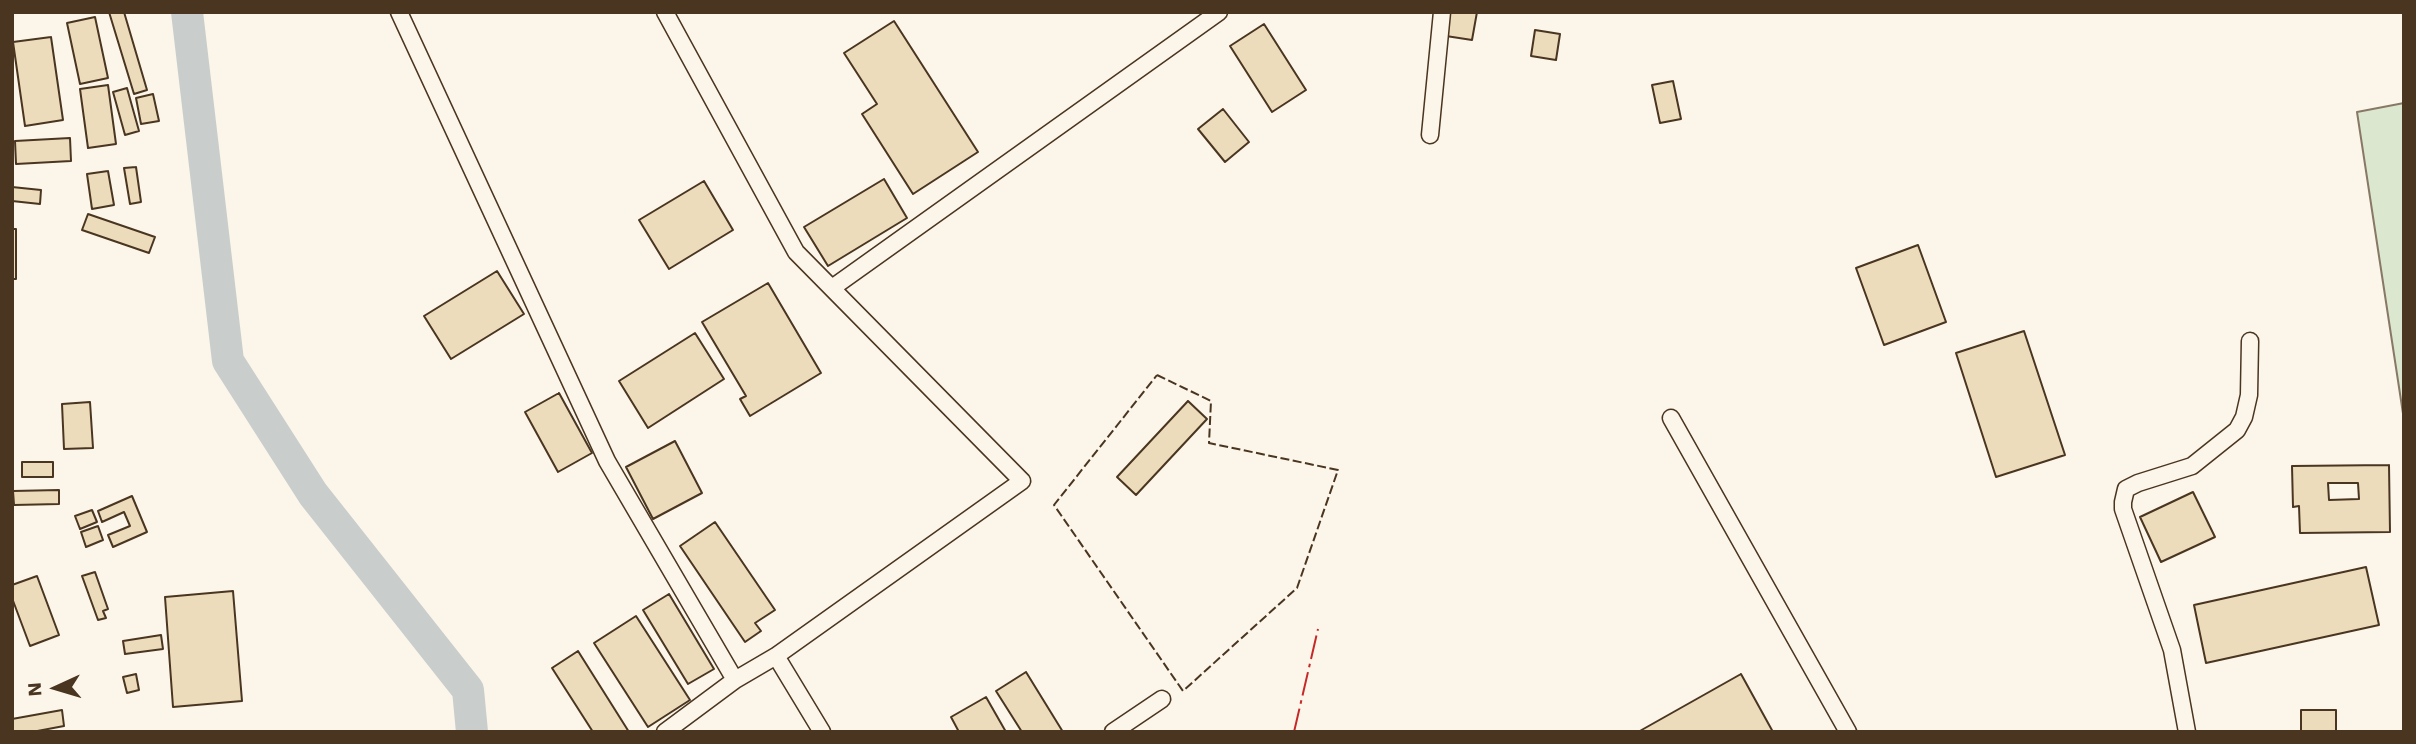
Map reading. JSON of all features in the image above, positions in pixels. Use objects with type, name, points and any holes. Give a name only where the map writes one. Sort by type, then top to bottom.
[{"type":"street","points":[[399,12],[607,461],[735,680]]},
{"type":"street","points":[[665,732],[735,680],[776,656],[1022,481],[796,252],[666,12]]},
{"type":"street","points":[[832,288],[1219,12]]},
{"type":"street","points":[[1430,135],[1442,12]]},
{"type":"street","points":[[2188,732],[2172,650],[2123,509],[2123,502],[2126,489],[2192,466],[2237,430],[2244,417],[2249,396],[2249,341]]},
{"type":"street","points":[[1671,418],[1848,732]]},
{"type":"street","points":[[776,656],[822,732]]},
{"type":"street","points":[[1113,732],[1162,699]]},
{"type":"green space","points":[[2404,103],[2404,420],[2357,112]]},
{"type":"building","points":[[109,12],[124,12],[147,90],[134,94]]},
{"type":"building","points":[[1449,12],[1477,12],[1472,40],[1446,36]]},
{"type":"building","points":[[95,17],[108,78],[80,84],[67,23]]},
{"type":"building","points":[[894,21],[978,152],[913,194],[862,114],[877,104],[844,53]]},
{"type":"building","points":[[1264,24],[1306,90],[1272,112],[1230,46]]},
{"type":"building","points":[[1535,30],[1560,34],[1556,60],[1531,56]]},
{"type":"building","points":[[51,37],[63,120],[25,126],[13,42]]},
{"type":"building","points":[[1673,81],[1681,119],[1660,123],[1652,85]]},
{"type":"building","points":[[108,85],[116,144],[88,148],[80,89]]},
{"type":"building","points":[[127,88],[139,131],[125,135],[113,92]]},
{"type":"building","points":[[153,94],[159,121],[141,124],[136,98]]},
{"type":"building","points":[[1223,109],[1249,142],[1225,162],[1198,129]]},
{"type":"building","points":[[70,138],[71,161],[16,164],[15,141]]},
{"type":"building","points":[[136,167],[141,202],[130,204],[124,168]]},
{"type":"building","points":[[108,171],[114,205],[92,209],[87,174]]},
{"type":"building","points":[[884,179],[907,218],[828,266],[804,227]]},
{"type":"building","points":[[704,181],[733,230],[669,269],[639,220]]},
{"type":"building","points":[[12,187],[41,190],[40,204],[12,201]]},
{"type":"building","points":[[88,214],[155,237],[149,253],[82,230]]},
{"type":"building","points":[[12,229],[16,229],[16,279],[12,279]]},
{"type":"building","points":[[1918,245],[1946,322],[1884,345],[1856,268]]},
{"type":"building","points":[[497,271],[524,314],[451,359],[424,316]]},
{"type":"building","points":[[768,283],[821,373],[750,416],[740,399],[746,396],[702,322]]},
{"type":"building","points":[[2024,331],[2065,455],[1996,477],[1956,353]]},
{"type":"building","points":[[695,333],[724,379],[648,428],[619,381]]},
{"type":"building","points":[[559,393],[592,453],[558,472],[525,412]]},
{"type":"building","points":[[1188,401],[1207,419],[1136,495],[1117,477]]},
{"type":"building","points":[[90,402],[93,448],[64,449],[62,404]]},
{"type":"building","points":[[675,441],[702,493],[653,519],[626,467]]},
{"type":"building","points":[[22,462],[53,462],[53,477],[22,477]]},
{"type":"building","points":[[2389,465],[2390,532],[2300,533],[2299,506],[2293,507],[2292,466]],"holes":[[[2328,483],[2358,483],[2359,499],[2329,500]]]},
{"type":"building","points":[[59,490],[59,504],[14,505],[13,491]]},
{"type":"building","points":[[2193,492],[2215,537],[2161,562],[2140,517]]},
{"type":"building","points":[[132,496],[147,532],[113,547],[108,535],[130,526],[124,512],[102,522],[98,511]]},
{"type":"building","points":[[92,510],[97,522],[80,529],[75,516]]},
{"type":"building","points":[[715,522],[775,610],[755,623],[761,631],[745,642],[680,546]]},
{"type":"building","points":[[98,526],[103,540],[86,547],[81,532]]},
{"type":"building","points":[[2366,567],[2379,625],[2206,663],[2194,605]]},
{"type":"building","points":[[95,572],[108,609],[103,611],[106,618],[98,620],[82,576]]},
{"type":"building","points":[[37,576],[59,635],[30,646],[12,598],[12,585]]},
{"type":"building","points":[[233,591],[242,701],[173,707],[165,597]]},
{"type":"building","points":[[669,594],[714,669],[688,684],[643,610]]},
{"type":"building","points":[[636,616],[690,700],[648,727],[594,643]]},
{"type":"building","points":[[161,635],[163,649],[125,654],[123,641]]},
{"type":"building","points":[[578,651],[629,732],[593,732],[552,668]]},
{"type":"building","points":[[1026,672],[1063,732],[1022,732],[996,691]]},
{"type":"building","points":[[136,674],[139,690],[127,693],[123,677]]},
{"type":"building","points":[[1741,674],[1773,732],[1638,732]]},
{"type":"building","points":[[986,697],[1006,732],[959,732],[951,717]]},
{"type":"building","points":[[62,710],[64,726],[32,732],[12,732],[12,719]]},
{"type":"building","points":[[2301,710],[2336,710],[2336,732],[2301,732]]},
{"type":"waterway","points":[[187,12],[228,361],[313,494],[468,690],[472,732]]},
{"type":"fence","points":[[1157,375],[1211,401],[1209,443],[1338,470],[1297,588],[1183,691],[1054,505],[1157,375]]},
{"type":"power","points":[[1294,732],[1318,629]]}]
